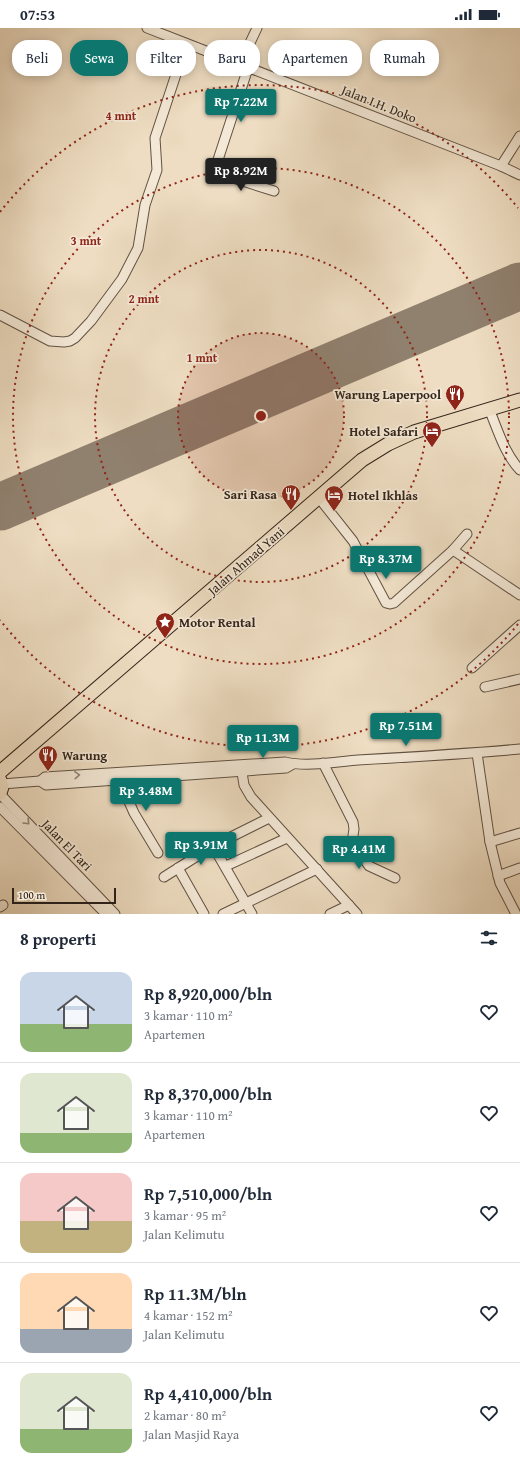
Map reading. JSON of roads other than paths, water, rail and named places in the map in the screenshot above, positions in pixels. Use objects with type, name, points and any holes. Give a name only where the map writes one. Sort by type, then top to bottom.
[{"type":"highway","name":"Jalan Ahmad Yani","points":[[0,784],[362,460],[388,444],[414,432],[520,400]]},
{"type":"street","name":"Jalan I.H. Doko","points":[[147,28],[176,40]]},
{"type":"street","points":[[253,40],[257,28]]},
{"type":"street","name":"Jalan I.H. Doko","points":[[260,72],[342,103],[501,166],[520,175]]},
{"type":"street","points":[[0,315],[50,341],[70,341],[75,338],[91,321],[122,279],[138,248],[145,205],[157,170],[155,138],[175,76]]},
{"type":"street","points":[[241,76],[214,172],[274,191]]},
{"type":"street","points":[[501,166],[520,136]]},
{"type":"street","points":[[489,409],[506,451],[520,470]]},
{"type":"street","points":[[319,498],[353,541],[386,603],[394,603],[453,550],[467,534]]},
{"type":"street","points":[[453,550],[520,595]]},
{"type":"street","points":[[472,668],[520,625]]},
{"type":"street","points":[[485,687],[520,679]]},
{"type":"street","points":[[0,784],[40,781],[45,777],[241,768],[286,768],[293,764],[520,749]]},
{"type":"street","points":[[477,753],[490,842],[498,876],[503,890],[516,914]]},
{"type":"street","points":[[323,763],[353,822],[354,829],[352,842],[369,866],[395,878]]},
{"type":"street","points":[[40,781],[46,785],[241,768]]},
{"type":"street","points":[[241,768],[244,785],[251,797],[357,914]]},
{"type":"street","points":[[119,779],[134,813],[158,853]]},
{"type":"street","name":"Jalan El Tari","points":[[0,784],[115,914]]},
{"type":"street","name":"Jalan El Tari","points":[[0,807],[101,913]]},
{"type":"street","points":[[164,877],[213,846],[269,818]]},
{"type":"street","points":[[490,842],[520,833]]},
{"type":"street","points":[[226,866],[287,838]]},
{"type":"street","points":[[213,846],[226,866],[252,914]]},
{"type":"street","points":[[178,868],[204,914]]},
{"type":"street","points":[[498,876],[520,868]]},
{"type":"street","points":[[223,914],[247,904],[317,869]]},
{"type":"street","points":[[330,914],[349,905]]},
{"type":"place","name":"Warung Laperpool","points":[[455,411]]},
{"type":"place","name":"Hotel Safari","points":[[432,448]]},
{"type":"place","name":"Sari Rasa","points":[[291,511]]},
{"type":"place","name":"Hotel Ikhlas","points":[[334,512]]},
{"type":"place","name":"Motor Rental","points":[[165,639]]},
{"type":"place","name":"Warung","points":[[48,772]]}]
